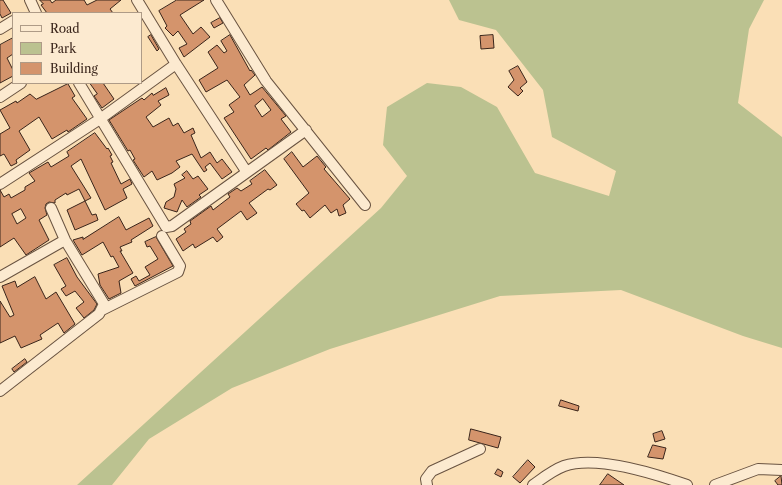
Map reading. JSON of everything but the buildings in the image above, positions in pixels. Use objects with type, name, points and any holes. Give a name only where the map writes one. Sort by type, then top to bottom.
[{"type":"street","points":[[137,0],[176,64],[246,171]]},
{"type":"street","points":[[216,0],[266,81],[366,205]]},
{"type":"street","points":[[0,29],[12,22]]},
{"type":"street","points":[[0,184],[100,119],[176,64]]},
{"type":"street","points":[[0,97],[20,84]]},
{"type":"street","points":[[80,84],[166,227],[172,226],[246,171],[306,130]]},
{"type":"street","points":[[0,391],[99,314],[104,304],[65,240],[51,208]]},
{"type":"street","points":[[102,310],[178,272],[180,266],[162,236]]},
{"type":"street","points":[[0,277],[65,240]]},
{"type":"street","points":[[427,485],[426,479],[432,471],[480,449]]},
{"type":"street","points":[[533,485],[564,466],[571,464],[605,464],[634,469],[687,485]]},
{"type":"street","points":[[715,485],[758,469],[782,470]]},
{"type":"green space","points":[[449,0],[764,0],[749,29],[738,103],[782,137],[782,348],[743,336],[621,290],[500,296],[330,349],[232,388],[149,439],[112,485],[77,485],[381,208],[407,176],[383,145],[387,107],[427,83],[461,87],[497,107],[535,173],[609,196],[616,171],[552,137],[543,90],[496,30],[459,20]]}]
